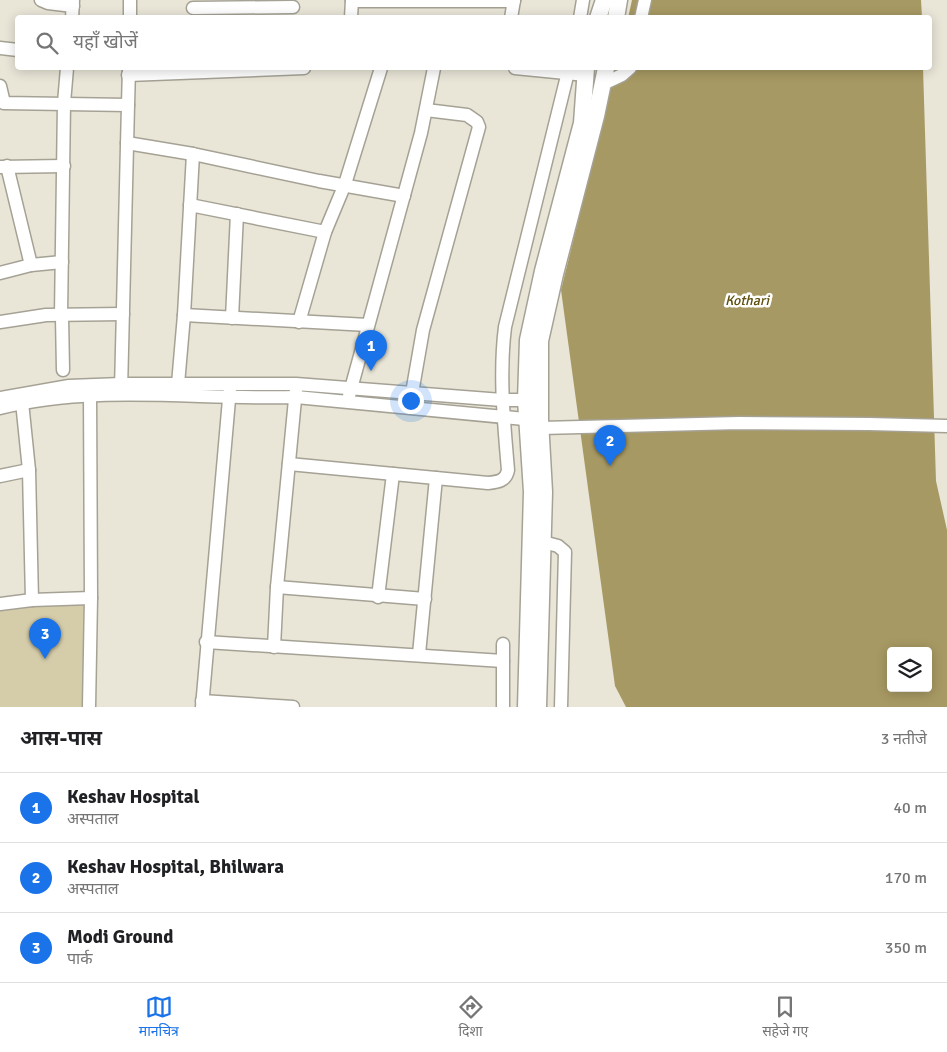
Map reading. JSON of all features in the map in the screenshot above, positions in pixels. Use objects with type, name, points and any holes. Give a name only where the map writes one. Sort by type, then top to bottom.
[{"type":"main road","points":[[599,15],[604,0]]},
{"type":"main road","points":[[616,15],[619,0]]},
{"type":"main road","points":[[533,400],[540,341],[546,311],[592,134],[606,70]]},
{"type":"main road","points":[[538,707],[544,492],[528,340],[543,271],[582,123],[586,71]]},
{"type":"main road","points":[[526,707],[532,492],[536,423]]},
{"type":"street","points":[[41,0],[73,8]]},
{"type":"street","points":[[130,0],[130,15]]},
{"type":"street","points":[[351,15],[352,0],[514,1],[512,15]]},
{"type":"street","points":[[580,15],[583,0]]},
{"type":"street","points":[[642,15],[645,0]]},
{"type":"street","points":[[201,5],[293,8]]},
{"type":"street","points":[[0,48],[15,50]]},
{"type":"street","points":[[63,370],[61,315],[64,103],[68,70]]},
{"type":"street","points":[[121,389],[128,71],[183,70]]},
{"type":"street","points":[[299,322],[325,232],[345,184],[380,70]]},
{"type":"street","points":[[347,403],[404,196],[426,110],[434,70]]},
{"type":"street","points":[[550,70],[586,71]]},
{"type":"street","points":[[603,84],[622,75],[628,70]]},
{"type":"street","points":[[289,464],[488,483],[502,480],[507,475],[502,400],[503,346],[508,313],[568,71]]},
{"type":"street","points":[[0,86],[2,103],[128,105]]},
{"type":"street","points":[[412,393],[423,330],[479,127],[477,122],[467,115],[426,110]]},
{"type":"street","points":[[127,143],[193,154],[318,181],[345,184],[404,196]]},
{"type":"street","points":[[178,384],[193,154]]},
{"type":"street","points":[[31,265],[4,166],[64,166]]},
{"type":"street","points":[[190,205],[325,232]]},
{"type":"street","points":[[232,318],[237,214]]},
{"type":"street","points":[[0,273],[31,265],[62,262]]},
{"type":"street","points":[[0,322],[61,315],[123,314]]},
{"type":"street","points":[[184,315],[368,326]]},
{"type":"street","points":[[0,408],[22,402],[90,395],[121,389],[178,384],[229,390],[264,398],[296,397],[347,403],[412,407],[536,423],[947,426]]},
{"type":"street","points":[[0,398],[69,386],[121,389],[229,390],[296,384],[502,400],[533,400]]},
{"type":"street","points":[[274,647],[277,587],[296,384]]},
{"type":"street","points":[[229,390],[202,704],[293,707]]},
{"type":"street","points":[[89,707],[91,598],[90,395]]},
{"type":"street","points":[[22,402],[29,470],[32,600]]},
{"type":"street","points":[[0,476],[29,470]]},
{"type":"street","points":[[378,597],[393,474]]},
{"type":"street","points":[[419,654],[436,478]]},
{"type":"street","points":[[543,542],[558,546],[565,552],[562,707]]},
{"type":"street","points":[[277,587],[425,600]]},
{"type":"street","points":[[0,604],[32,600],[91,598]]},
{"type":"street","points":[[206,642],[503,660]]},
{"type":"street","points":[[503,644],[503,707]]},
{"type":"shaded area","points":[[91,598],[89,707],[0,707],[0,611]]},
{"type":"water","points":[[632,0],[921,0],[922,15],[629,15]]},
{"type":"water","name":"Kothari","points":[[616,70],[923,70],[936,481],[947,530],[947,707],[626,707],[615,686],[561,290]]},
{"type":"place","name":"Keshav Hospital","points":[[371,371]]},
{"type":"place","name":"Keshav Hospital, Bhilwara","points":[[610,466]]},
{"type":"place","name":"Modi Ground","points":[[45,659]]}]
